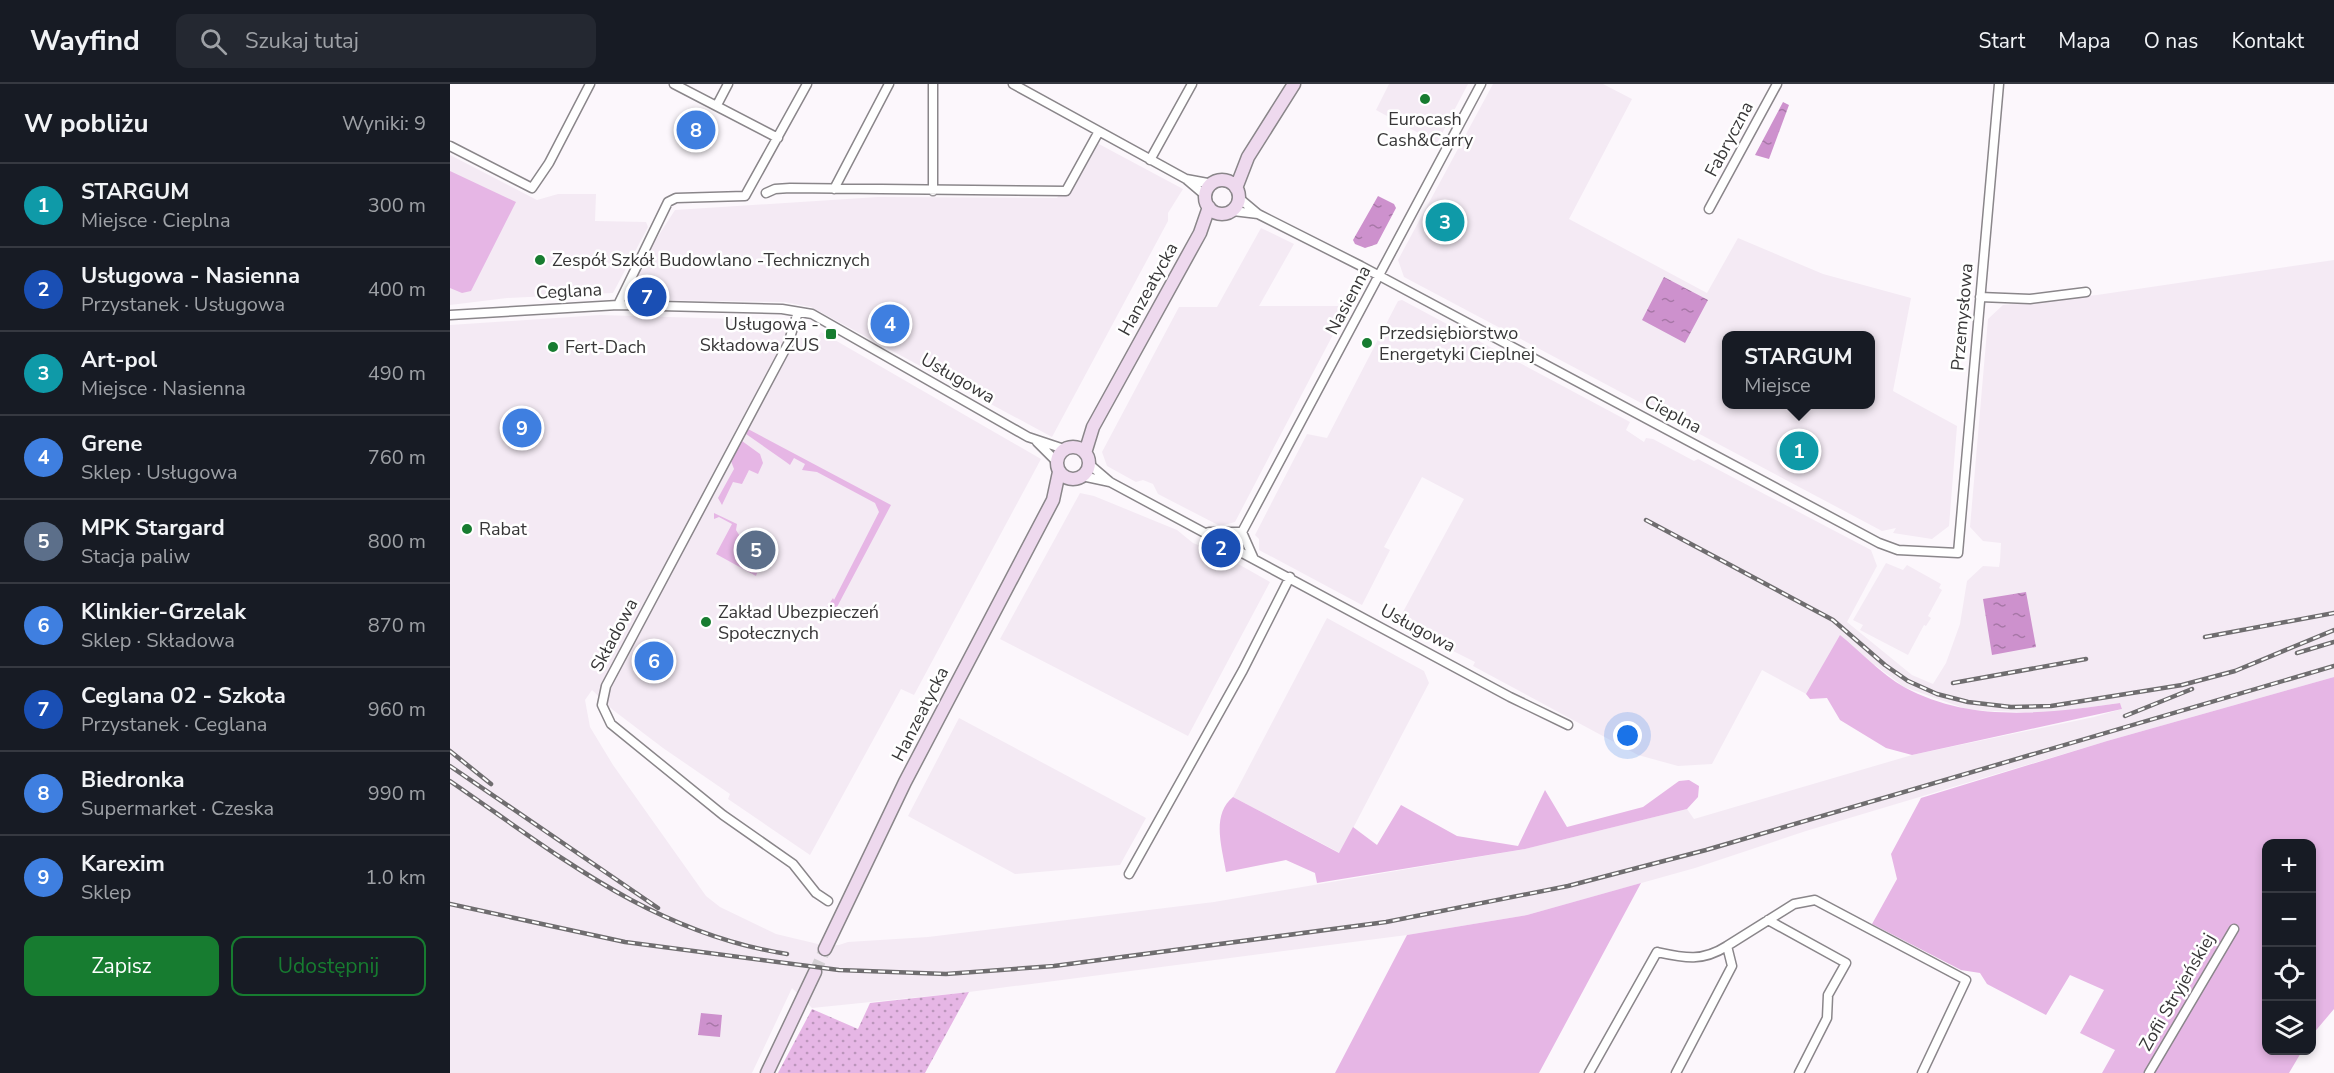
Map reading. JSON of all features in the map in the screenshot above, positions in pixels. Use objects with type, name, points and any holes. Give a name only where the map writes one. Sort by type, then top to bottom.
[{"type":"street","points":[[450,146],[532,188],[549,163],[590,84]]},
{"type":"street","points":[[674,84],[780,134]]},
{"type":"street","points":[[717,105],[728,84]]},
{"type":"street","points":[[618,304],[668,202],[676,198],[745,196],[807,84]]},
{"type":"street","points":[[834,189],[889,84]]},
{"type":"street","points":[[933,84],[933,191]]},
{"type":"street","points":[[1013,84],[1098,133],[1186,178],[1219,182],[1238,193],[1258,214]]},
{"type":"street","points":[[1150,160],[1192,84]]},
{"type":"street","points":[[1233,211],[1248,157],[1294,84]]},
{"type":"street","name":"Nasienna","points":[[1242,532],[1482,84]]},
{"type":"street","name":"Fabryczna","points":[[1709,209],[1776,84]]},
{"type":"street","name":"Przemysłowa","points":[[1958,553],[1999,84]]},
{"type":"street","points":[[766,193],[775,189],[1066,191],[1098,133]]},
{"type":"street","points":[[1219,182],[1248,157]]},
{"type":"street","points":[[1186,178],[1220,214],[1233,211],[1258,214]]},
{"type":"street","name":"Hanzeatycka","points":[[1053,500],[1078,478],[1087,459],[1093,427],[1200,233],[1207,202],[1219,182]]},
{"type":"street","name":"Hanzeatycka","points":[[1200,233],[1220,214]]},
{"type":"street","name":"Cieplna","points":[[1258,214],[1380,276],[1879,543],[1898,550],[1958,553]]},
{"type":"street","points":[[1980,297],[2030,299],[2086,292]]},
{"type":"street","name":"Ceglana","points":[[450,315],[618,304],[798,312]]},
{"type":"street","name":"Usługowa","points":[[798,312],[823,319],[1037,442],[1068,448]]},
{"type":"street","name":"Składowa","points":[[798,312],[788,344],[606,686],[602,705],[611,724],[723,815],[793,864],[816,893],[828,901]]},
{"type":"street","name":"Hanzeatycka","points":[[825,949],[905,782],[1053,500],[1058,467],[1068,448],[1093,427]]},
{"type":"street","name":"Usługowa","points":[[1037,442],[1058,467]]},
{"type":"street","points":[[1068,448],[1087,459]]},
{"type":"street","name":"Usługowa","points":[[1087,459],[1110,482],[1510,697],[1568,725]]},
{"type":"street","points":[[1058,467],[1066,477],[1078,478]]},
{"type":"street","name":"Usługowa","points":[[1078,478],[1110,482]]},
{"type":"street","name":"Usługowa","points":[[1204,531],[1242,532]]},
{"type":"street","points":[[1227,544],[1232,543],[1242,532],[1252,557]]},
{"type":"street","points":[[1129,874],[1243,670],[1290,577]]},
{"type":"street","points":[[1589,1073],[1657,952],[1705,958],[1794,904],[1815,900],[1966,980],[1922,1073]]},
{"type":"street","points":[[1768,920],[1846,963],[1828,995],[1827,1018],[1799,1073]]},
{"type":"street","name":"Zofii Stryjeńskiej","points":[[2149,1073],[2234,929]]},
{"type":"street","points":[[1676,1073],[1732,966],[1727,946]]},
{"type":"street","points":[[767,1073],[815,972]]},
{"type":"shaded area","points":[[1389,84],[1468,84],[1437,143],[1376,110]]},
{"type":"shaded area","points":[[1493,84],[1603,84],[1632,99],[1569,219],[1707,293],[1738,238],[1823,274],[1911,298],[1893,391],[1957,426],[1949,526],[1932,539],[1893,533],[1896,528],[1882,531],[1404,277],[1398,260]]},
{"type":"shaded area","points":[[1097,143],[1183,189],[1168,213],[1168,221],[1052,437],[811,307],[784,302],[653,300],[620,295],[675,210],[878,197],[1057,198]]},
{"type":"shaded area","name":"Zespół Szkół Budowlano -Technicznych","points":[[450,155],[537,200],[558,194],[596,194],[595,221],[646,222],[648,227],[613,293],[507,298],[450,305]]},
{"type":"shaded area","points":[[450,171],[516,202],[471,291],[462,293],[450,288]]},
{"type":"shaded area","points":[[1261,228],[1294,244],[1259,306],[1348,306],[1235,522],[1220,526],[1158,494],[1153,484],[1143,480],[1136,482],[1107,466],[1102,452],[1179,307],[1217,307]]},
{"type":"shaded area","points":[[2334,260],[2334,677],[2107,741],[1806,831],[1695,868],[1527,915],[1407,935],[969,992],[812,1008],[792,988],[752,1073],[450,1073],[450,325],[600,315],[777,320],[784,331],[814,343],[821,332],[1041,459],[914,695],[901,689],[810,855],[728,799],[730,794],[663,748],[613,710],[592,690],[585,700],[590,727],[613,765],[706,896],[720,907],[776,934],[822,945],[839,945],[848,942],[928,937],[1214,902],[1525,849],[1687,809],[1694,819],[1912,755],[2094,717],[2122,709],[2120,703],[2048,713],[1969,710],[1904,687],[1875,665],[1808,695],[1762,670],[1712,764],[1678,766],[1638,755],[1473,666],[1475,662],[1397,623],[1464,499],[1422,477],[1384,547],[1390,550],[1362,605],[1259,550],[1259,539],[1255,535],[1307,434],[1327,438],[1398,301],[1402,300],[1630,422],[1626,430],[1644,442],[1646,438],[1653,439],[1694,461],[1698,459],[1871,550],[1877,566],[1847,622],[1912,675],[1933,684],[1946,663],[1960,624],[1967,581],[1983,566],[1999,567],[2000,561],[2001,543],[1983,541],[1970,527],[1988,319],[2003,305],[2097,295]]},
{"type":"shaded area","points":[[748,429],[891,505],[837,607],[827,607],[833,598],[834,600],[879,512],[875,503],[817,472],[802,470],[805,464],[794,458],[790,465],[746,434]]},
{"type":"shaded area","points":[[742,441],[760,454],[763,463],[758,474],[749,470],[742,484],[733,482],[722,505],[718,498],[734,469],[731,461]]},
{"type":"shaded area","points":[[1080,493],[1094,496],[1177,530],[1193,543],[1217,552],[1270,582],[1188,736],[1000,639]]},
{"type":"shaded area","points":[[714,513],[737,524],[736,530],[748,549],[741,553],[749,564],[755,561],[758,570],[756,576],[716,554],[732,524],[719,517],[714,519]]},
{"type":"shaded area","points":[[1886,563],[1903,570],[1907,565],[1941,584],[1939,588],[1942,590],[1928,616],[1931,618],[1926,626],[1924,625],[1908,655],[1860,630],[1863,625],[1853,620]]},
{"type":"shaded area","points":[[1327,618],[1424,671],[1429,683],[1340,853],[1233,797]]},
{"type":"shaded area","points":[[1840,635],[1904,687],[1930,699],[1956,707],[2011,713],[2065,710],[2120,703],[2122,709],[1912,755],[1886,748],[1840,720],[1827,698],[1810,699],[1806,694]]},
{"type":"shaded area","points":[[2334,677],[2334,1009],[2316,1030],[2316,839],[2262,839],[2262,1055],[2300,1055],[2289,1073],[2102,1073],[2115,1050],[2080,1033],[2104,990],[2070,975],[2046,1015],[1987,984],[1980,973],[1961,970],[1872,924],[1897,879],[1891,854],[1921,798],[2107,741]]},
{"type":"shaded area","points":[[959,718],[1146,818],[1120,865],[1015,874],[908,816]]},
{"type":"shaded area","points":[[1689,780],[1699,786],[1698,797],[1687,809],[1525,849],[1317,883],[1315,873],[1286,860],[1226,872],[1221,842],[1222,813],[1226,804],[1233,797],[1339,853],[1353,827],[1377,845],[1401,805],[1457,836],[1518,846],[1545,790],[1567,827],[1643,807],[1679,781]]},
{"type":"shaded area","points":[[1641,883],[1539,1073],[1335,1073],[1407,935],[1527,915]]},
{"type":"shaded area","points":[[969,992],[925,1073],[778,1073],[812,1009],[858,1029],[870,1003]]},
{"type":"water","points":[[1783,102],[1789,105],[1769,159],[1755,155]]},
{"type":"water","points":[[1378,196],[1394,204],[1396,208],[1377,244],[1365,248],[1355,244],[1353,240]]},
{"type":"water","points":[[1664,277],[1708,300],[1685,343],[1642,320]]},
{"type":"water","points":[[2026,592],[2036,647],[1992,655],[1983,599]]},
{"type":"water","points":[[701,1013],[722,1015],[720,1037],[698,1035]]},
{"type":"tunnel","points":[[815,972],[825,949]]},
{"type":"railway","points":[[1646,520],[1833,620],[1885,665],[1908,681],[1937,694],[1968,702],[2011,707],[2051,706],[2182,685],[2235,671],[2334,630]]},
{"type":"railway","points":[[2205,637],[2334,613]]},
{"type":"railway","points":[[2297,653],[2334,642]]},
{"type":"railway","points":[[1953,683],[2086,659]]},
{"type":"railway","points":[[450,904],[625,942],[839,970],[946,974],[1054,966],[1386,922],[1568,886],[1706,850],[2334,666]]},
{"type":"railway","points":[[2125,716],[2192,689]]},
{"type":"railway","points":[[450,751],[491,784]]},
{"type":"railway","points":[[450,766],[658,908]]},
{"type":"railway","points":[[450,781],[569,863],[650,910],[693,929],[738,944],[787,954]]},
{"type":"place","name":"Eurocash Cash&Carry","points":[[1425,99]]},
{"type":"place","name":"Biedronka","points":[[696,130]]},
{"type":"place","name":"Art-pol","points":[[1445,222]]},
{"type":"place","name":"Zespół Szkół Budowlano -Technicznych","points":[[540,260]]},
{"type":"place","name":"Ceglana 02 - Szkoła","points":[[647,297]]},
{"type":"place","name":"Grene","points":[[890,324]]},
{"type":"place","name":"Usługowa - Składowa ZUS","points":[[831,334]]},
{"type":"place","name":"Przedsiębiorstwo Energetyki Cieplnej","points":[[1367,343]]},
{"type":"place","name":"Fert-Dach","points":[[553,347]]},
{"type":"place","name":"Karexim","points":[[522,428]]},
{"type":"place","name":"STARGUM","points":[[1799,451]]},
{"type":"place","name":"Rabat","points":[[467,529]]},
{"type":"place","name":"Usługowa - Nasienna","points":[[1221,548]]},
{"type":"place","name":"MPK Stargard","points":[[756,550]]},
{"type":"place","name":"Zakład Ubezpieczeń Społecznych","points":[[706,622]]},
{"type":"place","name":"Klinkier-Grzelak","points":[[654,661]]}]
